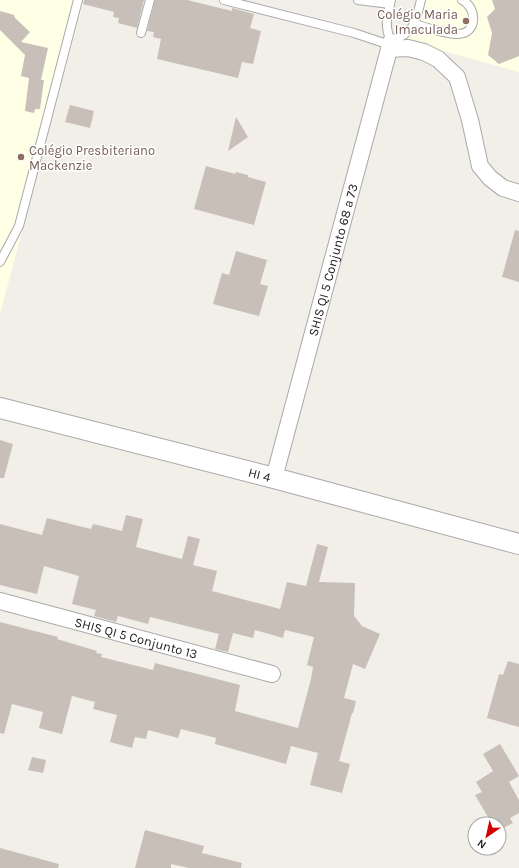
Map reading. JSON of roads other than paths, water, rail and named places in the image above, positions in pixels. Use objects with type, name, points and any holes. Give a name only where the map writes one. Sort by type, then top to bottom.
[{"type":"street","points":[[390,45],[424,52],[438,59],[457,77],[470,120],[480,166],[490,178],[503,188],[519,193]]},
{"type":"street","name":"SHIS QI 5 Conjunto 68 a 73","points":[[274,478],[390,45]]},
{"type":"street","name":"HI 4","points":[[0,408],[274,478],[519,544]]},
{"type":"street","name":"SHIS QI 5 Conjunto 13","points":[[0,601],[272,674]]},
{"type":"lane","points":[[0,262],[19,226],[78,0]]},
{"type":"lane","points":[[141,33],[150,0]]},
{"type":"lane","points":[[224,0],[354,33],[390,45]]},
{"type":"lane","points":[[358,0],[390,2],[386,23],[390,45]]},
{"type":"lane","points":[[390,45],[404,36],[415,24],[421,0]]},
{"type":"lane","points":[[415,24],[458,34],[465,33],[470,27],[474,17],[472,9],[462,0]]},
{"type":"place","name":"Colégio Maria Imaculada","points":[[466,21]]},
{"type":"place","name":"Colégio Presbiteriano Mackenzie","points":[[21,157]]}]
